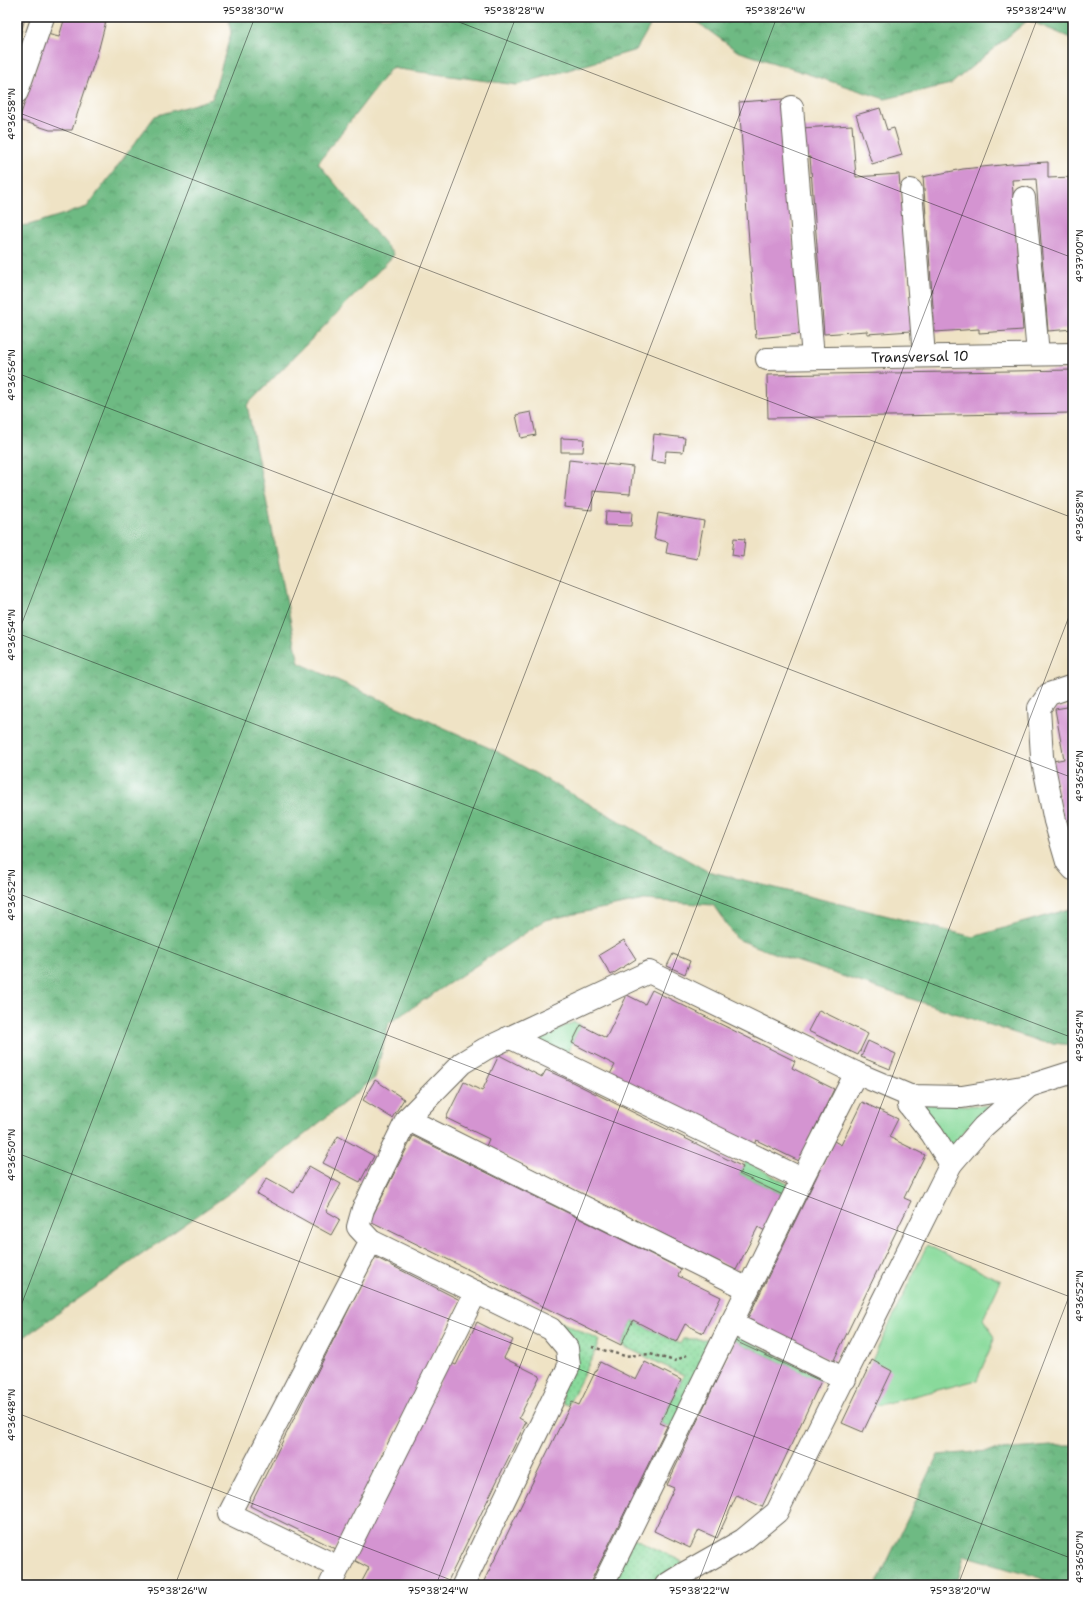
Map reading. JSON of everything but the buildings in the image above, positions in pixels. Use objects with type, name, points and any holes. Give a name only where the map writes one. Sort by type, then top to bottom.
[{"type":"street","points":[[17,92],[43,17]]},
{"type":"street","points":[[792,107],[813,358]]},
{"type":"street","points":[[911,190],[924,356]]},
{"type":"street","points":[[1024,198],[1038,354]]},
{"type":"street","name":"Transversal 10","points":[[767,359],[1073,354]]},
{"type":"street","points":[[1073,686],[1049,694],[1040,708],[1042,757],[1055,821],[1067,862],[1073,868]]},
{"type":"street","points":[[463,1585],[569,1366],[567,1348],[551,1329],[370,1241],[358,1227],[363,1209],[407,1119],[462,1062],[509,1037],[649,972],[856,1073],[910,1096],[962,1097],[1030,1086],[1073,1072]]},
{"type":"street","points":[[509,1037],[802,1178]]},
{"type":"street","points":[[603,1585],[802,1178],[856,1073]]},
{"type":"street","points":[[666,1585],[743,1540],[777,1512],[845,1379],[951,1164],[983,1127],[1030,1086]]},
{"type":"street","points":[[910,1096],[909,1105],[932,1134],[951,1164]]},
{"type":"street","points":[[407,1119],[748,1289]]},
{"type":"street","points":[[370,1241],[229,1514],[334,1576],[476,1292]]},
{"type":"street","points":[[731,1324],[845,1379]]},
{"type":"path","points":[[567,1348],[594,1346],[625,1356],[650,1354],[675,1361],[688,1354]]},
{"type":"green space","points":[[228,17],[655,17],[636,50],[517,85],[391,68],[318,163],[394,255],[247,405],[299,663],[496,751],[707,871],[973,937],[1073,908],[1073,1045],[1042,1042],[784,957],[737,939],[713,905],[644,900],[545,920],[389,1023],[375,1078],[248,1180],[17,1342],[17,226],[29,225],[87,207],[155,116],[212,99],[231,33]]},
{"type":"green space","points":[[690,17],[1073,17],[1073,39],[1028,20],[951,84],[885,99],[737,51]]},
{"type":"green space","points":[[574,1022],[581,1025],[564,1059],[535,1041],[538,1038]]},
{"type":"green space","points":[[927,1104],[991,1106],[966,1129],[951,1147],[922,1106]]},
{"type":"green space","points":[[746,1161],[789,1185],[783,1195],[739,1174]]},
{"type":"green space","points":[[927,1245],[1001,1281],[983,1319],[995,1337],[977,1380],[875,1406],[855,1396]]},
{"type":"green space","points":[[633,1320],[680,1344],[683,1339],[707,1339],[714,1346],[675,1426],[667,1426],[660,1423],[684,1375],[621,1345]]},
{"type":"green space","points":[[559,1321],[599,1340],[595,1352],[568,1405],[563,1403],[556,1327]]},
{"type":"green space","points":[[737,1335],[821,1377],[820,1381],[732,1339]]},
{"type":"green space","points":[[1073,1445],[1073,1585],[1052,1585],[1038,1577],[964,1555],[957,1585],[876,1585],[938,1455]]},
{"type":"green space","points":[[634,1538],[683,1562],[645,1585],[611,1585]]}]
